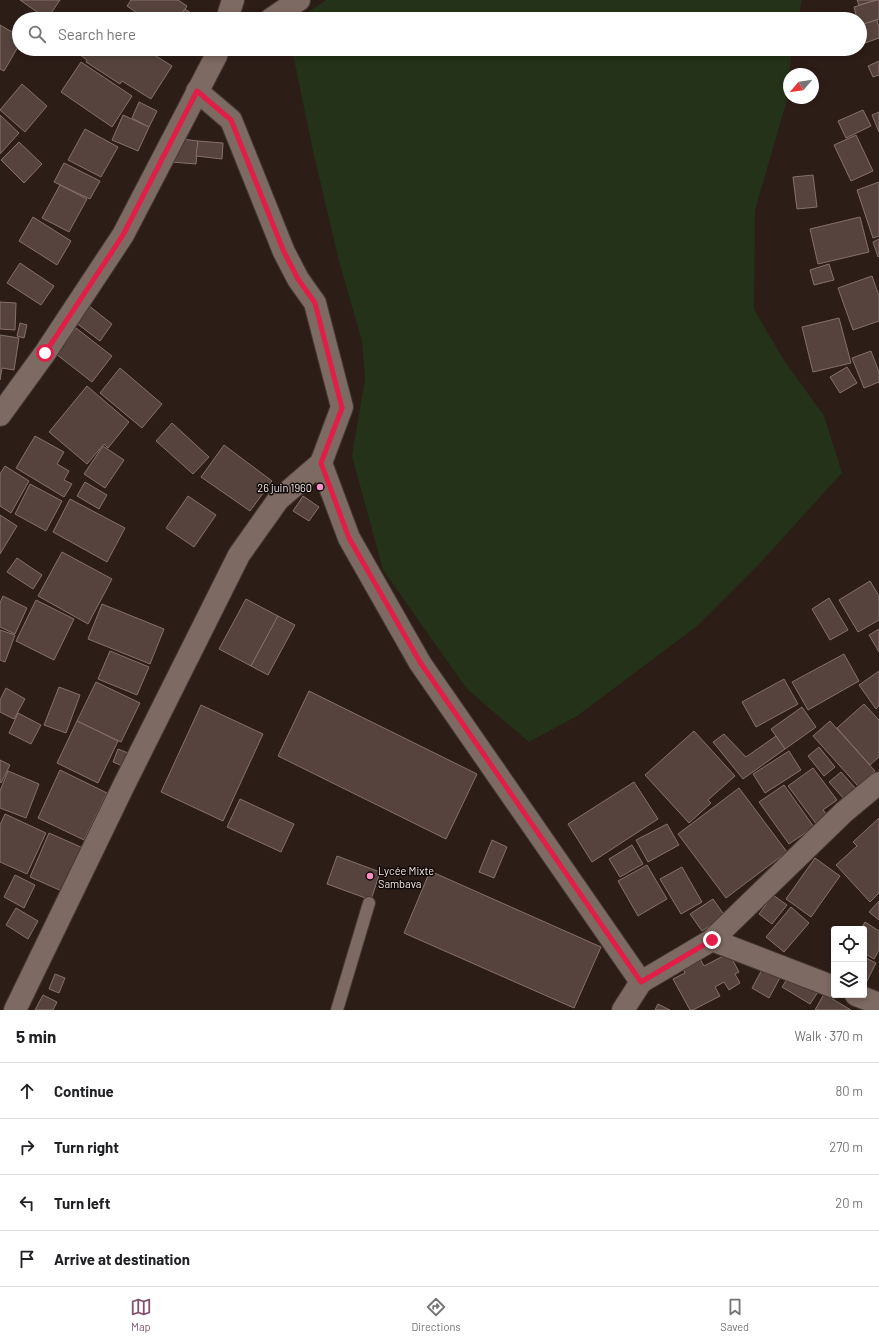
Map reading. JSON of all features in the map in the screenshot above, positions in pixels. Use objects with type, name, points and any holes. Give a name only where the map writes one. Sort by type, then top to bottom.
[{"type":"street","points":[[229,12],[233,0]]},
{"type":"street","points":[[281,12],[299,0]]},
{"type":"street","points":[[0,415],[45,353],[123,235],[197,91],[217,56]]},
{"type":"street","points":[[14,1010],[126,780],[239,555],[278,500],[321,463],[342,408],[315,303],[298,279],[284,252],[231,120],[197,91]]},
{"type":"street","points":[[321,463],[349,538],[420,662],[641,982]]},
{"type":"street","points":[[623,1010],[641,982],[712,940],[844,812],[879,783]]},
{"type":"street","points":[[712,940],[831,986]]},
{"type":"street","points":[[864,998],[879,1004]]},
{"type":"lane","points":[[338,1010],[369,903]]},
{"type":"green space","points":[[326,0],[802,0],[799,12],[308,12]]},
{"type":"green space","points":[[293,56],[791,56],[790,68],[783,68],[783,104],[786,104],[755,210],[754,309],[783,359],[824,416],[842,473],[759,564],[697,626],[577,716],[529,742],[467,689],[383,570],[352,456],[365,379],[362,341],[339,261],[313,151]]},
{"type":"building","points":[[20,0],[60,0],[52,12],[37,12]]},
{"type":"building","points":[[131,0],[178,0],[187,6],[183,12],[136,12],[127,6]]},
{"type":"building","points":[[857,0],[877,0],[859,5]]},
{"type":"building","points":[[879,0],[879,19],[867,23],[867,12],[855,12],[854,7]]},
{"type":"building","points":[[877,20],[879,27],[879,38],[867,42],[867,23]]},
{"type":"building","points":[[0,25],[12,32],[13,56],[4,71],[0,69]]},
{"type":"building","points":[[82,56],[156,56],[172,66],[151,99],[122,81],[120,84],[86,62],[87,60]]},
{"type":"building","points":[[879,61],[879,75],[873,77],[868,66]]},
{"type":"building","points":[[81,62],[132,96],[112,127],[61,92]]},
{"type":"building","points":[[22,84],[47,106],[25,132],[0,110]]},
{"type":"building","points":[[139,102],[157,111],[149,127],[132,118]]},
{"type":"building","points":[[863,110],[871,126],[846,138],[838,121]]},
{"type":"building","points":[[879,112],[879,132],[872,115]]},
{"type":"building","points":[[0,115],[19,133],[0,154]]},
{"type":"building","points":[[123,115],[149,127],[138,151],[112,140]]},
{"type":"building","points":[[85,129],[118,147],[101,177],[68,160]]},
{"type":"building","points":[[856,135],[873,171],[851,181],[834,145]]},
{"type":"building","points":[[174,138],[198,141],[196,164],[172,162]]},
{"type":"building","points":[[198,141],[223,143],[222,159],[196,156]]},
{"type":"building","points":[[19,142],[42,164],[24,183],[1,160]]},
{"type":"building","points":[[64,163],[100,181],[90,199],[54,182]]},
{"type":"building","points":[[813,175],[817,207],[797,209],[793,177]]},
{"type":"building","points":[[879,182],[879,236],[873,238],[857,190]]},
{"type":"building","points":[[60,185],[87,199],[69,232],[42,218]]},
{"type":"building","points":[[33,217],[71,241],[57,265],[19,241]]},
{"type":"building","points":[[860,217],[869,252],[818,264],[810,229]]},
{"type":"building","points":[[879,239],[879,256],[878,257],[873,242]]},
{"type":"building","points":[[20,263],[54,286],[41,305],[7,283]]},
{"type":"building","points":[[829,264],[834,280],[814,285],[810,270]]},
{"type":"building","points":[[872,276],[879,296],[879,321],[853,330],[838,288]]},
{"type":"building","points":[[0,302],[16,303],[15,330],[0,329]]},
{"type":"building","points":[[88,305],[112,324],[100,341],[75,322]]},
{"type":"building","points":[[839,318],[851,363],[813,372],[802,327]]},
{"type":"building","points":[[20,323],[27,325],[24,338],[17,336]]},
{"type":"building","points":[[76,328],[112,356],[92,382],[56,354]]},
{"type":"building","points":[[0,335],[19,338],[14,370],[2,368],[0,380]]},
{"type":"building","points":[[871,351],[879,372],[879,382],[864,388],[852,358]]},
{"type":"building","points":[[847,367],[857,383],[840,393],[830,377]]},
{"type":"building","points":[[120,368],[162,404],[142,428],[100,393]]},
{"type":"building","points":[[87,386],[129,422],[108,448],[104,444],[87,464],[49,432]]},
{"type":"building","points":[[172,423],[209,457],[193,474],[156,441]]},
{"type":"building","points":[[35,436],[64,452],[57,464],[69,471],[64,480],[72,484],[64,497],[16,468]]},
{"type":"building","points":[[224,445],[272,481],[250,511],[201,477]]},
{"type":"building","points":[[103,446],[124,460],[105,488],[84,474]]},
{"type":"building","points":[[5,466],[29,481],[11,513],[0,506],[0,474]]},
{"type":"building","points":[[85,482],[107,495],[99,509],[77,496]]},
{"type":"building","points":[[30,484],[62,501],[46,531],[15,514]]},
{"type":"building","points":[[188,496],[216,515],[194,547],[166,528]]},
{"type":"building","points":[[303,496],[319,507],[309,521],[293,511]]},
{"type":"building","points":[[70,499],[125,528],[107,562],[53,532]]},
{"type":"building","points":[[0,515],[17,526],[0,554]]},
{"type":"building","points":[[62,552],[112,579],[88,624],[38,596]]},
{"type":"building","points":[[17,558],[42,575],[33,589],[7,572]]},
{"type":"building","points":[[870,581],[879,596],[879,620],[858,632],[839,600]]},
{"type":"building","points":[[3,596],[27,608],[15,634],[0,627],[0,603]]},
{"type":"building","points":[[829,598],[848,630],[830,640],[812,609]]},
{"type":"building","points":[[246,599],[278,616],[251,666],[219,649]]},
{"type":"building","points":[[36,600],[74,619],[54,660],[16,641]]},
{"type":"building","points":[[102,604],[164,629],[150,664],[88,639]]},
{"type":"building","points":[[278,616],[295,625],[268,675],[251,666]]},
{"type":"building","points":[[879,629],[879,652],[869,635]]},
{"type":"building","points":[[0,630],[15,635],[5,662],[0,660]]},
{"type":"building","points":[[110,651],[149,667],[137,695],[98,679]]},
{"type":"building","points":[[844,654],[859,681],[808,710],[792,682]]},
{"type":"building","points":[[879,671],[879,706],[876,709],[859,685]]},
{"type":"building","points":[[784,679],[798,704],[756,727],[742,702]]},
{"type":"building","points":[[96,682],[140,703],[121,742],[77,721]]},
{"type":"building","points":[[59,687],[80,695],[66,733],[44,725]]},
{"type":"building","points":[[6,688],[25,699],[14,719],[0,712],[0,700]]},
{"type":"building","points":[[309,691],[477,774],[446,839],[278,756]]},
{"type":"building","points":[[864,704],[879,720],[879,757],[870,765],[837,728]]},
{"type":"building","points":[[201,705],[263,734],[223,821],[161,792]]},
{"type":"building","points":[[802,707],[816,727],[785,749],[771,729]]},
{"type":"building","points":[[18,713],[41,725],[31,744],[9,733]]},
{"type":"building","points":[[77,721],[118,741],[98,783],[57,763]]},
{"type":"building","points":[[830,721],[875,771],[858,786],[813,736]]},
{"type":"building","points":[[694,731],[735,776],[708,800],[711,803],[689,823],[645,775]]},
{"type":"building","points":[[724,734],[746,757],[776,736],[785,749],[743,779],[713,742]]},
{"type":"building","points":[[819,747],[835,767],[824,776],[808,756]]},
{"type":"building","points":[[118,749],[133,755],[127,768],[113,762]]},
{"type":"building","points":[[789,751],[801,770],[765,793],[753,774]]},
{"type":"building","points":[[0,760],[10,765],[1,783],[0,782]]},
{"type":"building","points":[[813,768],[837,800],[823,810],[828,816],[817,825],[788,786]]},
{"type":"building","points":[[60,770],[107,793],[84,840],[38,818]]},
{"type":"building","points":[[8,771],[39,784],[26,818],[0,808],[0,791]]},
{"type":"building","points":[[841,772],[856,789],[844,799],[829,782]]},
{"type":"building","points":[[634,782],[658,819],[592,862],[568,824]]},
{"type":"building","points":[[784,785],[814,827],[789,844],[759,802]]},
{"type":"building","points":[[739,788],[787,852],[726,898],[678,834]]},
{"type":"building","points":[[240,799],[294,824],[281,852],[227,827]]},
{"type":"building","points":[[5,814],[46,833],[27,874],[0,862],[0,825]]},
{"type":"building","points":[[879,818],[879,893],[870,902],[836,865],[857,846],[853,842]]},
{"type":"building","points":[[667,824],[679,845],[648,862],[636,840]]},
{"type":"building","points":[[49,833],[83,848],[64,892],[30,877]]},
{"type":"building","points":[[492,840],[507,847],[494,878],[479,872]]},
{"type":"building","points":[[632,845],[643,864],[620,877],[609,859]]},
{"type":"building","points":[[337,856],[380,872],[371,900],[327,884]]},
{"type":"building","points":[[815,858],[840,876],[811,917],[786,899]]},
{"type":"building","points":[[647,865],[667,899],[638,916],[618,881]]},
{"type":"building","points":[[682,867],[702,902],[681,914],[660,879]]},
{"type":"building","points":[[430,871],[601,947],[574,1008],[404,933]]},
{"type":"building","points":[[15,875],[35,885],[24,908],[4,897]]},
{"type":"building","points":[[773,895],[787,905],[772,924],[759,914]]},
{"type":"building","points":[[713,899],[725,916],[702,931],[690,914]]},
{"type":"building","points":[[879,901],[879,920],[869,912]]},
{"type":"building","points":[[791,907],[809,923],[784,952],[766,937]]},
{"type":"building","points":[[16,908],[38,921],[28,939],[6,925]]},
{"type":"building","points":[[865,922],[879,931],[879,950],[874,959],[867,955],[867,926],[863,926]]},
{"type":"building","points":[[729,953],[739,972],[735,974],[740,983],[729,990],[724,982],[715,987],[720,996],[693,1010],[690,1010],[673,979],[685,973],[682,966],[699,957],[704,966]]},
{"type":"building","points":[[867,958],[876,963],[867,981]]},
{"type":"building","points":[[765,964],[782,974],[769,998],[752,988]]},
{"type":"building","points":[[791,973],[820,989],[810,1004],[782,987]]},
{"type":"building","points":[[55,974],[65,978],[59,993],[49,989]]},
{"type":"building","points":[[824,994],[851,1010],[815,1010]]},
{"type":"building","points":[[43,995],[57,1002],[53,1010],[35,1010]]},
{"type":"building","points":[[658,1004],[670,1010],[655,1010]]},
{"type":"place","name":"26 juin 1960","points":[[320,487]]},
{"type":"place","name":"Lycée Mixte Sambava","points":[[370,876]]},
{"type":"route","points":[[45,353],[123,235],[197,91],[231,120],[284,252],[298,279],[315,303],[342,408],[321,463],[349,538],[420,662],[641,982],[712,940]]}]
